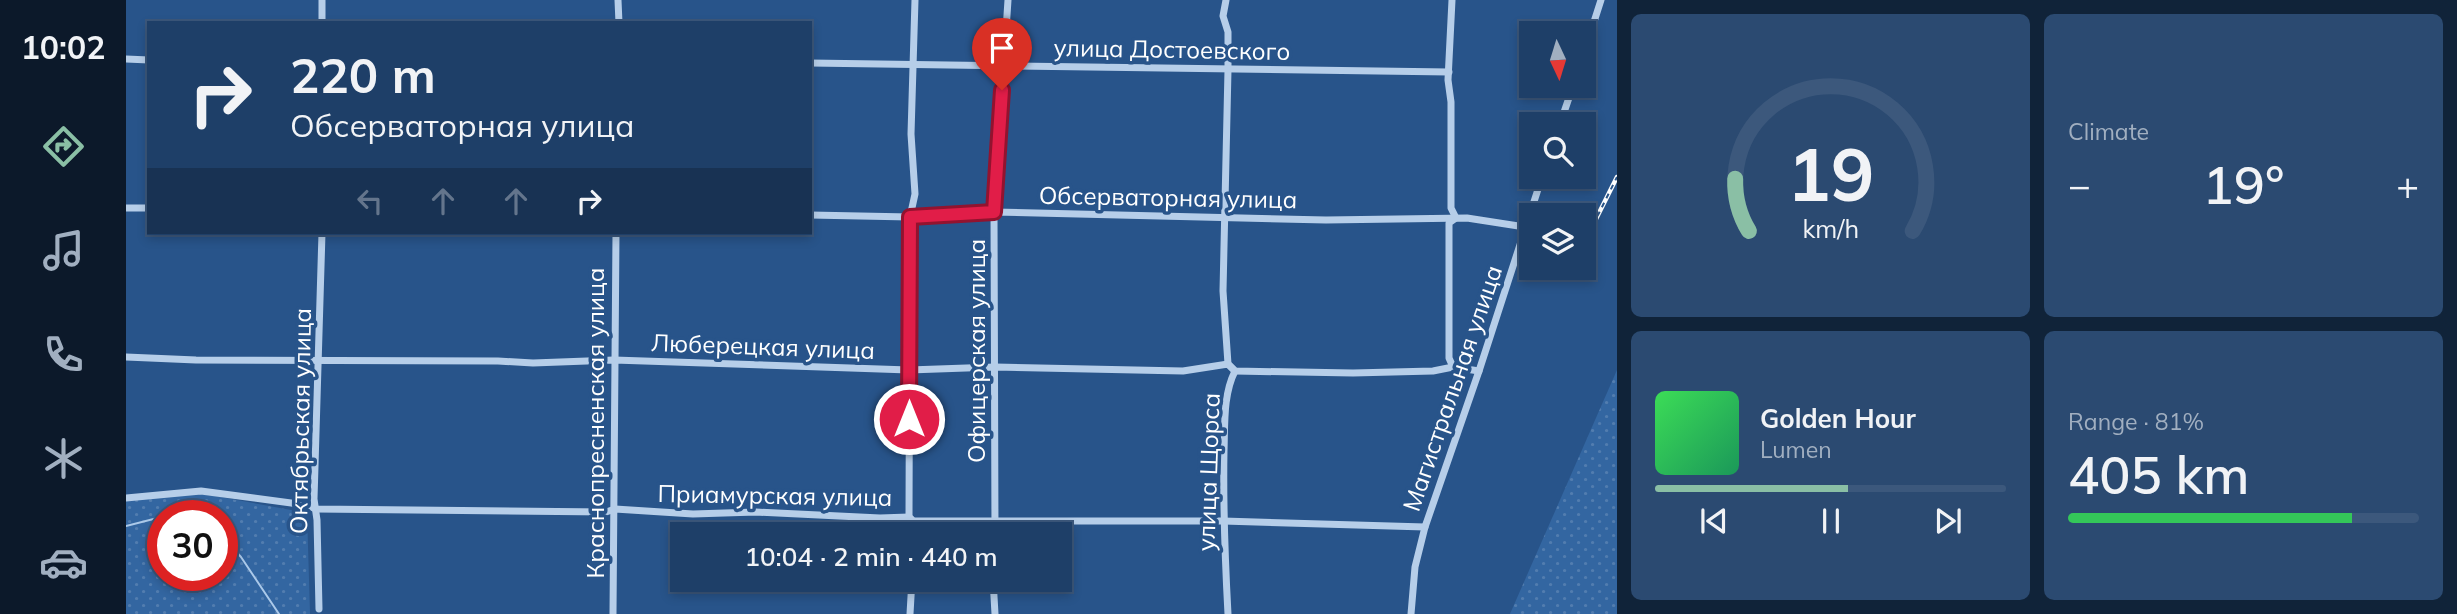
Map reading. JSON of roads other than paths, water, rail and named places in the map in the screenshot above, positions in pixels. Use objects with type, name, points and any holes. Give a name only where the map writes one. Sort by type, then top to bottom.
[{"type":"street","points":[[321,21],[322,0]]},
{"type":"street","points":[[618,0],[618,21]]},
{"type":"street","points":[[911,522],[910,217],[915,194],[911,134],[915,0]]},
{"type":"street","name":"Офицерская улица","points":[[996,520],[994,212],[1008,0]]},
{"type":"street","name":"улица Щорса","points":[[1226,0],[1223,16],[1228,32],[1223,290],[1228,364],[1235,371],[1230,380],[1225,408],[1223,521],[1228,614]]},
{"type":"street","points":[[1452,0],[1449,72],[1451,208],[1456,218],[1449,223],[1448,245],[1449,358],[1452,367]]},
{"type":"street","points":[[1594,21],[1601,0]]},
{"type":"street","points":[[126,59],[147,60]]},
{"type":"street","name":"улица Достоевского","points":[[812,63],[1449,72]]},
{"type":"street","points":[[126,208],[147,208]]},
{"type":"street","name":"Обсерваторная улица","points":[[812,215],[910,217],[994,212],[1326,220],[1456,218],[1519,226]]},
{"type":"street","name":"Октябрьская улица","points":[[319,609],[316,509],[317,359],[322,235]]},
{"type":"street","name":"Краснопресненская улица","points":[[614,614],[616,235]]},
{"type":"street","name":"Магистральная улица","points":[[1411,614],[1415,567],[1425,527],[1519,246]]},
{"type":"street","name":"Люберецкая улица","points":[[126,357],[533,363],[614,360],[909,370],[995,367],[1183,371],[1228,364]]},
{"type":"street","points":[[1235,371],[1353,373],[1433,371],[1452,367],[1479,371]]},
{"type":"street","name":"Приамурская улица","points":[[126,498],[201,491],[306,505],[316,509],[593,512],[615,509],[693,514],[756,512],[911,519],[1223,521],[1425,527]]},
{"type":"street","points":[[910,614],[911,592]]},
{"type":"street","points":[[994,592],[995,614]]},
{"type":"waterway","points":[[126,526],[147,521]]},
{"type":"waterway","points":[[238,554],[279,614]]},
{"type":"railway","points":[[1596,219],[1617,177]]}]
